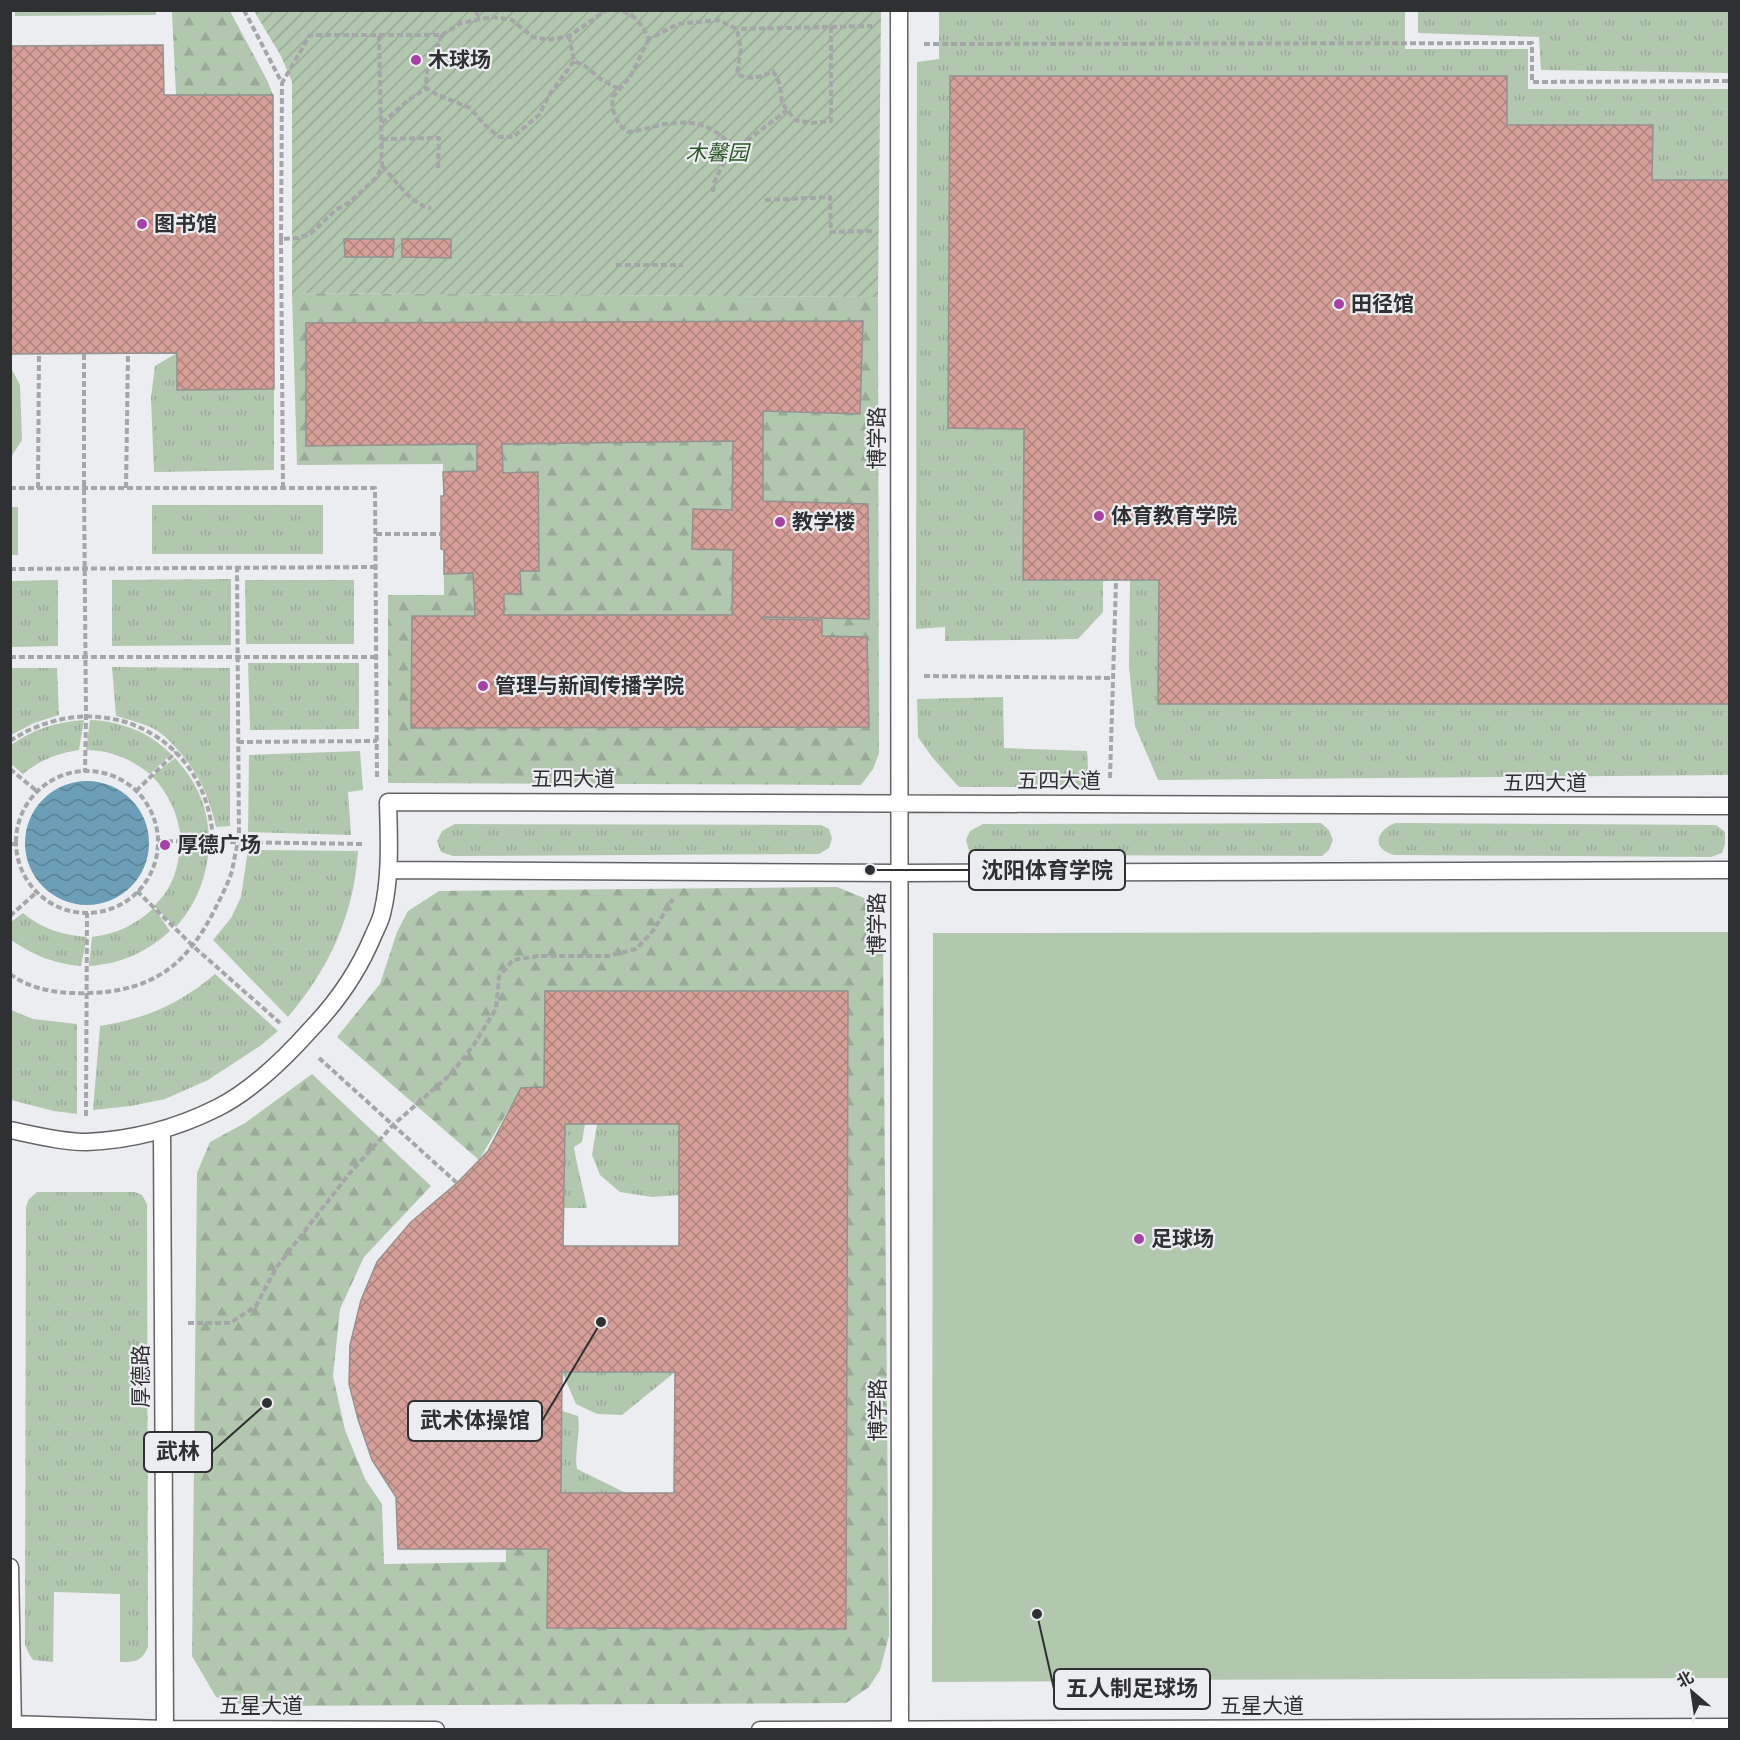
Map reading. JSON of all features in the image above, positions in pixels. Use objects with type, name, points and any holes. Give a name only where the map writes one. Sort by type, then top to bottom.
[{"type":"lane","name":"博学路","points":[[899,18],[900,1729]]},
{"type":"lane","name":"五四大道","points":[[388,802],[1730,806]]},
{"type":"lane","points":[[10,1130],[49,1138],[86,1142],[162,1131],[219,1107],[256,1081],[300,1041],[331,1008],[353,978],[368,948],[382,915],[389,870],[388,802]]},
{"type":"lane","points":[[389,870],[900,873],[1730,870]]},
{"type":"lane","name":"厚德路","points":[[162,1131],[165,1729]]},
{"type":"lane","points":[[10,1567],[12,1726]]},
{"type":"lane","name":"五星大道","points":[[12,1726],[436,1730]]},
{"type":"lane","name":"五星大道","points":[[760,1730],[1730,1727]]},
{"type":"path","points":[[244,10],[282,83],[283,488]]},
{"type":"path","points":[[477,10],[477,21]]},
{"type":"path","points":[[282,83],[310,35],[441,35],[461,23],[492,17],[512,20],[533,37],[548,40],[570,36],[607,10]]},
{"type":"path","points":[[614,10],[627,12],[641,24],[649,39]]},
{"type":"path","points":[[738,150],[717,132],[701,124],[664,124],[628,132],[619,124],[612,108],[614,97],[630,77],[649,39],[678,24],[718,20],[736,29],[831,27],[899,18]]},
{"type":"path","points":[[736,29],[741,49],[737,74],[747,78],[763,76],[773,71],[780,84],[782,103],[787,110],[795,120],[813,123],[831,121],[831,27]]},
{"type":"path","points":[[281,239],[298,238],[310,234],[377,177],[382,166],[379,35]]},
{"type":"path","points":[[381,124],[426,88],[427,72],[441,35]]},
{"type":"path","points":[[426,88],[470,108],[499,137],[513,137],[539,115],[548,97],[574,61],[570,36]]},
{"type":"path","points":[[899,44],[1532,43],[1532,82],[1730,81]]},
{"type":"path","points":[[574,61],[620,89]]},
{"type":"path","points":[[712,192],[716,178],[724,165],[744,143],[787,110]]},
{"type":"path","points":[[382,139],[439,138],[438,168]]},
{"type":"path","points":[[382,166],[413,200],[423,207],[431,208]]},
{"type":"path","points":[[765,200],[830,196],[831,232],[899,231]]},
{"type":"path","points":[[616,265],[683,266]]},
{"type":"path","points":[[38,488],[39,354]]},
{"type":"path","points":[[84,354],[85,772]]},
{"type":"path","points":[[126,488],[128,354]]},
{"type":"path","points":[[10,488],[375,488],[377,783],[388,802]]},
{"type":"path","points":[[376,534],[441,534]]},
{"type":"path","points":[[10,974],[34,987],[57,993],[107,993],[139,985],[161,975],[177,964],[194,946],[208,924],[231,873],[238,843],[237,567]]},
{"type":"path","points":[[10,569],[376,567]]},
{"type":"path","points":[[1110,803],[1116,581]]},
{"type":"path","points":[[10,657],[376,657]]},
{"type":"path","points":[[899,675],[1113,678]]},
{"type":"path","points":[[10,741],[25,732],[55,720],[86,716],[119,720],[141,728],[176,752],[194,775],[211,819],[213,843]]},
{"type":"path","points":[[238,742],[377,741]]},
{"type":"path","points":[[136,791],[176,752]]},
{"type":"path","points":[[10,769],[38,792]]},
{"type":"path","points":[[93,771],[113,776],[136,791],[150,808],[158,841],[155,864],[137,891],[118,906],[87,913],[61,908],[37,892],[22,870],[16,838],[26,806],[38,792],[51,781],[64,775],[93,771]]},
{"type":"path","points":[[158,841],[389,845]]},
{"type":"path","points":[[10,844],[17,844]]},
{"type":"path","points":[[163,1324],[230,1323],[256,1306],[276,1268],[349,1174],[393,1125],[452,1073],[475,1043],[496,1009],[499,977],[513,960],[538,956],[608,956],[636,949],[653,931],[690,872]]},
{"type":"path","points":[[137,891],[194,946],[458,1183]]},
{"type":"path","points":[[10,916],[37,892]]},
{"type":"path","points":[[86,1142],[87,913]]},
{"type":"green space","points":[[156,10],[156,15],[15,16],[15,11]]},
{"type":"green space","points":[[172,11],[230,11],[273,95],[176,95]]},
{"type":"green space","name":"木馨园","points":[[254,11],[881,11],[878,297],[292,293],[292,82],[281,56]]},
{"type":"green space","name":"田径馆","points":[[939,11],[1405,11],[1405,49],[1528,49],[1528,89],[1729,89],[1729,775],[1158,780],[1135,726],[1129,667],[1130,580],[1103,581],[1103,612],[1078,639],[945,641],[945,627],[916,629],[917,62],[939,59]]},
{"type":"green space","points":[[1418,11],[1729,11],[1729,73],[1541,70],[1539,37],[1418,33]]},
{"type":"green space","points":[[292,293],[878,297],[879,753],[873,769],[861,785],[388,783],[388,595],[444,595],[443,464],[297,465]]},
{"type":"green space","points":[[177,353],[177,390],[274,389],[274,470],[154,472],[151,398],[155,366]]},
{"type":"green space","points":[[10,366],[20,385],[22,440],[11,457]]},
{"type":"green space","points":[[152,505],[323,505],[323,554],[152,554]]},
{"type":"green space","points":[[10,507],[18,507],[18,555],[11,555]]},
{"type":"green space","points":[[231,579],[231,645],[112,646],[112,580]]},
{"type":"green space","points":[[58,580],[58,646],[11,647],[11,581]]},
{"type":"green space","points":[[245,580],[354,580],[354,644],[246,644]]},
{"type":"green space","points":[[248,663],[359,663],[359,729],[250,730]]},
{"type":"green space","points":[[112,667],[230,668],[230,826],[216,827],[210,805],[197,776],[170,741],[151,728],[116,716]]},
{"type":"green space","points":[[11,668],[57,668],[59,715],[34,723],[11,735]]},
{"type":"green space","points":[[1003,697],[1004,748],[1087,751],[1089,787],[959,787],[932,757],[918,737],[917,699]]},
{"type":"green space","points":[[84,720],[79,750],[50,758],[23,774],[11,764],[11,745],[19,739],[46,727]]},
{"type":"green space","points":[[90,720],[134,729],[171,754],[150,774],[120,756],[86,750]]},
{"type":"green space","points":[[360,751],[363,790],[348,792],[351,835],[248,832],[249,755]]},
{"type":"green space","points":[[175,758],[200,795],[209,838],[181,839],[172,805],[152,776]]},
{"type":"green space","points":[[1321,823],[1329,830],[1333,840],[1329,850],[1322,856],[981,855],[969,851],[966,840],[970,831],[983,824]]},
{"type":"green space","points":[[1396,823],[1716,825],[1725,832],[1725,844],[1722,853],[1711,857],[1394,855],[1381,847],[1379,839],[1380,834],[1387,827]]},
{"type":"green space","points":[[455,824],[821,825],[829,829],[832,838],[829,848],[819,854],[453,856],[441,852],[437,841],[442,831]]},
{"type":"green space","points":[[180,842],[209,845],[200,889],[190,909],[176,927],[154,906],[166,892],[174,877]]},
{"type":"green space","points":[[248,850],[358,851],[351,897],[337,940],[316,980],[288,1017],[213,940],[231,918],[241,897]]},
{"type":"green space","points":[[837,887],[864,898],[875,917],[883,942],[889,1636],[880,1670],[869,1687],[846,1703],[248,1706],[216,1697],[192,1656],[197,1173],[210,1142],[245,1123],[312,1074],[431,1186],[364,1257],[340,1309],[333,1376],[345,1430],[365,1479],[382,1504],[384,1564],[506,1562],[506,1549],[548,1549],[547,1628],[846,1628],[848,991],[546,991],[544,1087],[521,1089],[479,1160],[337,1037],[380,984],[397,932],[408,911],[439,891]]},
{"type":"green space","points":[[154,908],[170,931],[133,956],[112,963],[89,966],[92,937],[110,934],[125,928]]},
{"type":"green space","points":[[23,913],[53,930],[87,937],[81,966],[44,958],[11,940],[11,922]]},
{"type":"green space","points":[[1729,932],[1729,1678],[932,1682],[933,933]]},
{"type":"green space","points":[[215,974],[278,1031],[260,1046],[208,1080],[165,1099],[93,1110],[100,1026],[132,1019],[161,1009],[189,994]]},
{"type":"green space","points":[[11,1010],[33,1019],[77,1024],[77,1114],[54,1111],[11,1100]]},
{"type":"green space","points":[[565,1124],[585,1124],[582,1142],[574,1147],[587,1208],[564,1208]]},
{"type":"green space","points":[[597,1124],[679,1124],[679,1195],[652,1197],[620,1192],[600,1175],[592,1155]]},
{"type":"green space","points":[[37,1192],[135,1192],[142,1195],[147,1204],[148,1647],[143,1656],[134,1661],[120,1662],[120,1594],[54,1592],[53,1662],[33,1660],[25,1645],[26,1207],[29,1199]]},
{"type":"green space","points":[[562,1372],[675,1372],[622,1415],[597,1414],[576,1404]]},
{"type":"green space","points":[[562,1411],[578,1416],[577,1469],[626,1493],[561,1493]]},
{"type":"water","name":"厚德广场","points":[[87,781],[111,786],[131,799],[144,819],[149,843],[144,867],[131,887],[111,900],[87,905],[63,900],[43,887],[30,867],[25,843],[30,819],[43,799],[63,786]]},
{"type":"building","name":"图书馆","points":[[163,45],[164,95],[273,95],[274,389],[177,390],[177,353],[10,354],[10,46]]},
{"type":"building","name":"田径馆","points":[[950,76],[1507,76],[1507,125],[1653,125],[1652,180],[1730,180],[1730,704],[1158,704],[1159,580],[1023,580],[1024,429],[948,428]]},
{"type":"building","points":[[344,239],[394,239],[393,257],[345,257]]},
{"type":"building","points":[[402,239],[451,239],[451,258],[402,257]]},
{"type":"building","name":"教学楼","points":[[863,321],[860,414],[763,411],[763,501],[868,504],[869,619],[763,617],[763,619],[822,620],[822,636],[867,637],[869,727],[411,728],[412,616],[475,616],[473,573],[444,574],[444,550],[441,549],[441,496],[444,496],[443,472],[477,471],[477,444],[306,446],[306,323]],"holes":[[[733,441],[732,510],[693,509],[692,549],[733,550],[732,615],[504,615],[504,594],[521,594],[520,571],[539,571],[538,472],[503,473],[502,444]]]},
{"type":"building","points":[[545,991],[848,991],[846,1629],[547,1628],[548,1549],[398,1549],[396,1497],[372,1460],[349,1384],[350,1345],[361,1300],[377,1262],[411,1222],[457,1183],[488,1151],[521,1088],[544,1087]],"holes":[[[565,1124],[679,1124],[679,1246],[563,1246]],[[562,1372],[675,1372],[674,1493],[561,1493]]]},
{"type":"place","name":"木球场","points":[[416,60]]},
{"type":"place","name":"图书馆","points":[[142,224]]},
{"type":"place","name":"田径馆","points":[[1339,304]]},
{"type":"place","name":"体育教育学院","points":[[1099,516]]},
{"type":"place","name":"教学楼","points":[[780,522]]},
{"type":"place","name":"管理与新闻传播学院","points":[[483,686]]},
{"type":"place","name":"厚德广场","points":[[165,845]]},
{"type":"place","name":"沈阳体育学院","points":[[870,870]]},
{"type":"place","name":"足球场","points":[[1139,1239]]},
{"type":"place","name":"武术体操馆","points":[[601,1322]]},
{"type":"place","name":"武林","points":[[267,1403]]},
{"type":"place","name":"五人制足球场","points":[[1037,1614]]}]
